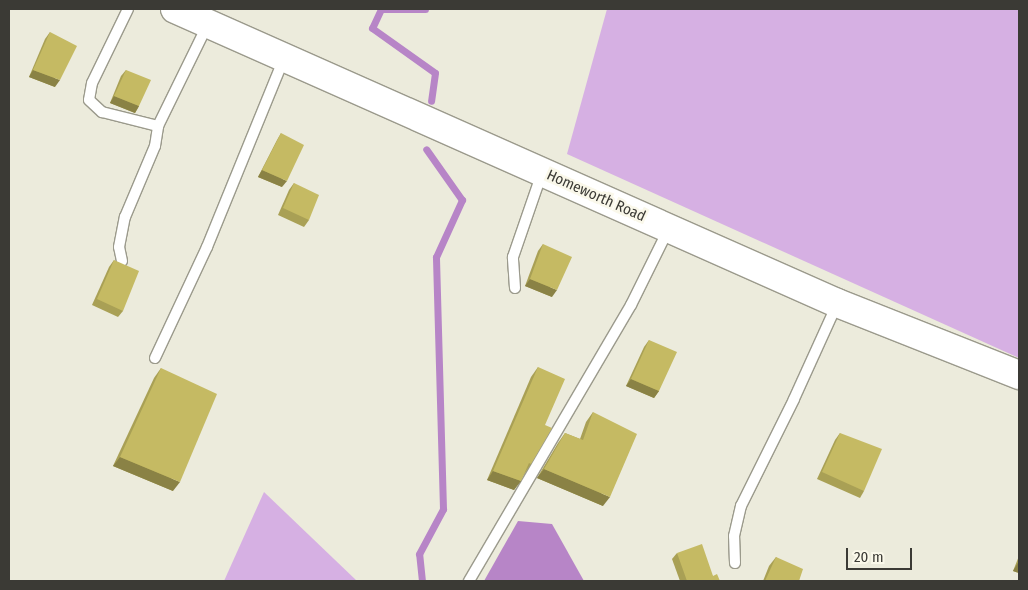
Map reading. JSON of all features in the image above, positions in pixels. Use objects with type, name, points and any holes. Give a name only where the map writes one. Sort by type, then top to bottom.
[{"type":"street","name":"Homeworth Road","points":[[175,9],[206,17],[285,57],[837,303],[1019,374]]},
{"type":"lane","points":[[128,9],[92,83],[89,100],[102,112],[158,126]]},
{"type":"lane","points":[[122,261],[118,246],[125,217],[155,146],[158,126],[206,17]]},
{"type":"lane","points":[[155,358],[207,247],[285,57]]},
{"type":"lane","points":[[515,288],[513,257],[542,172]]},
{"type":"lane","points":[[469,581],[632,305],[669,229]]},
{"type":"lane","points":[[735,563],[734,536],[741,506],[794,399],[837,303]]},
{"type":"shaded area","points":[[607,9],[1019,9],[1019,358],[567,154]]},
{"type":"shaded area","points":[[264,492],[357,581],[224,581]]},
{"type":"shaded area","points":[[518,521],[552,524],[584,581],[484,581]]},
{"type":"building","points":[[50,32],[77,46],[60,80],[33,70]]},
{"type":"building","points":[[126,70],[151,80],[139,106],[114,96]]},
{"type":"building","points":[[281,133],[304,145],[287,181],[262,170]]},
{"type":"building","points":[[294,183],[319,195],[309,220],[283,208]]},
{"type":"building","points":[[543,244],[572,257],[557,290],[530,279]]},
{"type":"building","points":[[114,260],[139,271],[123,311],[97,299]]},
{"type":"building","points":[[649,340],[677,352],[659,391],[631,379]]},
{"type":"building","points":[[538,367],[565,379],[545,425],[552,428],[531,464],[529,463],[521,481],[493,471]]},
{"type":"building","points":[[161,368],[217,394],[180,482],[120,457]]},
{"type":"building","points":[[593,412],[637,434],[610,497],[544,469],[565,433],[583,440]]},
{"type":"building","points":[[840,433],[882,449],[864,491],[822,472]]},
{"type":"building","points":[[702,544],[713,576],[717,574],[720,581],[687,581],[677,553]]},
{"type":"building","points":[[776,557],[803,569],[799,581],[765,581]]},
{"type":"waterway","points":[[425,9],[381,9],[372,28],[435,73],[431,101]]},
{"type":"waterway","points":[[422,581],[419,554],[443,509],[436,257],[462,200],[426,149]]}]
